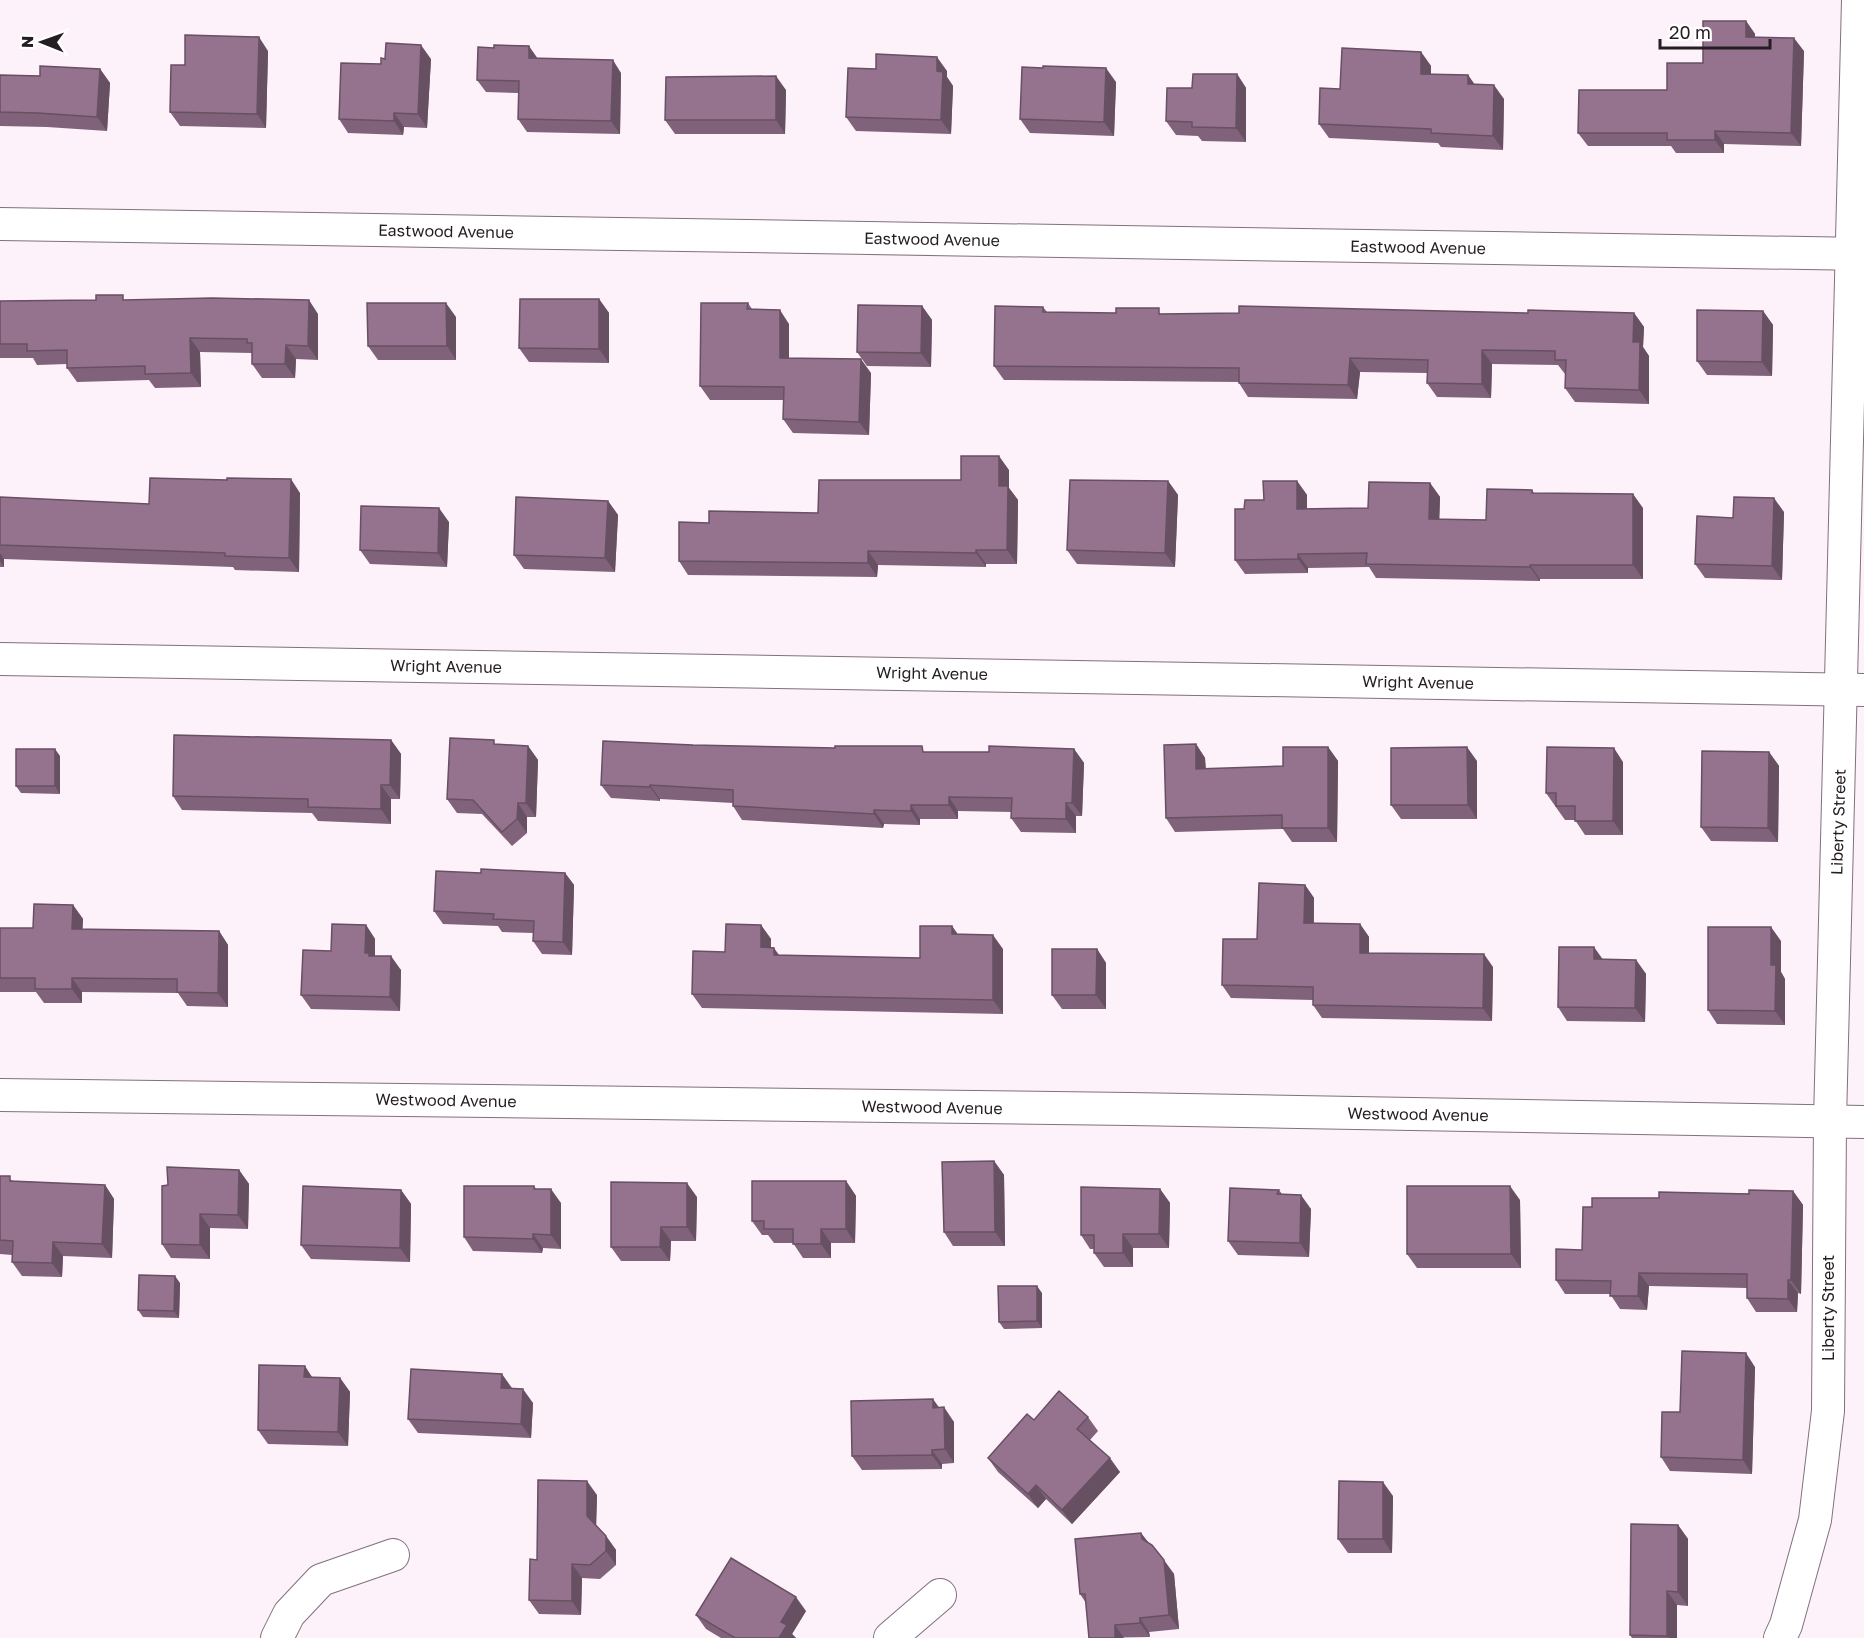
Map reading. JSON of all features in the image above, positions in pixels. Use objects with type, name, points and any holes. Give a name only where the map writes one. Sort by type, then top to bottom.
[{"type":"street","name":"Liberty Street","points":[[1780,1638],[1786,1625],[1815,1520],[1828,1411],[1830,1121],[1853,689],[1858,0]]},
{"type":"street","name":"Eastwood Avenue","points":[[0,224],[1857,254]]},
{"type":"street","name":"Wright Avenue","points":[[0,659],[1853,689]]},
{"type":"street","name":"Westwood Avenue","points":[[0,1095],[1141,1109],[1864,1122]]},
{"type":"street","points":[[277,1638],[289,1614],[321,1580],[393,1555]]},
{"type":"street","points":[[890,1638],[940,1595]]},
{"type":"building","points":[[1703,21],[1746,21],[1746,37],[1794,38],[1791,133],[1715,131],[1715,140],[1667,140],[1667,133],[1578,133],[1579,90],[1667,90],[1667,63],[1703,63]]},
{"type":"building","points":[[185,35],[259,37],[257,114],[170,112],[171,65],[185,65]]},
{"type":"building","points":[[386,43],[421,45],[418,114],[394,113],[394,121],[339,119],[341,63],[381,64],[381,58],[385,59]]},
{"type":"building","points":[[494,45],[529,46],[529,58],[613,60],[611,121],[518,119],[519,81],[477,80],[478,47],[494,48]]},
{"type":"building","points":[[1342,48],[1421,52],[1421,74],[1468,75],[1468,84],[1494,85],[1493,136],[1431,133],[1431,129],[1319,124],[1320,88],[1340,89]]},
{"type":"building","points":[[876,54],[937,57],[937,71],[943,72],[941,120],[846,117],[848,68],[876,69]]},
{"type":"building","points":[[40,66],[100,69],[97,117],[0,112],[0,75],[40,76]]},
{"type":"building","points":[[1043,66],[1106,68],[1104,122],[1020,119],[1022,67],[1043,68]]},
{"type":"building","points":[[1193,74],[1237,74],[1236,128],[1192,127],[1192,122],[1166,121],[1167,88],[1192,88]]},
{"type":"building","points":[[776,76],[776,120],[665,120],[666,77]]},
{"type":"building","points":[[96,295],[123,295],[123,300],[212,298],[309,300],[308,346],[286,345],[285,364],[252,364],[252,343],[247,343],[247,339],[190,338],[191,373],[145,374],[145,366],[67,368],[67,350],[27,351],[27,344],[0,344],[0,301],[96,300]]},
{"type":"building","points":[[520,299],[599,299],[599,349],[519,348]]},
{"type":"building","points":[[367,303],[446,303],[447,346],[368,346]]},
{"type":"building","points":[[701,303],[748,303],[747,309],[780,310],[780,358],[861,359],[859,422],[783,419],[784,387],[700,386]]},
{"type":"building","points":[[858,305],[922,306],[921,353],[857,352]]},
{"type":"building","points":[[995,306],[1043,307],[1043,312],[1116,313],[1116,308],[1159,308],[1159,314],[1239,313],[1239,306],[1528,313],[1528,310],[1634,313],[1633,342],[1640,342],[1639,390],[1565,388],[1566,360],[1555,360],[1555,351],[1482,350],[1482,384],[1427,383],[1428,360],[1350,358],[1348,385],[1239,383],[1239,368],[994,366]]},
{"type":"building","points":[[1697,310],[1763,311],[1762,362],[1697,361]]},
{"type":"building","points":[[961,456],[999,456],[999,486],[1008,486],[1007,550],[976,550],[976,553],[868,551],[868,563],[679,561],[679,522],[709,523],[709,511],[818,513],[819,480],[961,480]]},
{"type":"building","points":[[150,478],[291,479],[289,558],[225,556],[225,553],[0,545],[0,497],[149,504]]},
{"type":"building","points":[[1070,480],[1168,481],[1165,553],[1067,550]]},
{"type":"building","points":[[1263,481],[1297,481],[1297,509],[1368,508],[1369,482],[1430,483],[1429,519],[1486,520],[1487,489],[1532,490],[1532,493],[1633,494],[1633,565],[1530,565],[1530,567],[1366,564],[1367,553],[1298,554],[1298,559],[1235,560],[1235,509],[1244,509],[1245,500],[1264,500]]},
{"type":"building","points":[[516,497],[608,501],[605,558],[514,555]]},
{"type":"building","points":[[1734,497],[1774,498],[1772,566],[1695,564],[1697,516],[1733,518]]},
{"type":"building","points":[[361,506],[439,508],[438,553],[360,550]]},
{"type":"building","points":[[174,735],[391,740],[390,785],[381,785],[381,809],[308,807],[308,799],[173,796]]},
{"type":"building","points":[[450,738],[494,740],[494,744],[528,746],[526,803],[518,803],[517,819],[502,832],[473,800],[447,799]]},
{"type":"building","points":[[603,741],[835,748],[835,746],[922,746],[923,752],[989,752],[989,746],[1074,749],[1072,803],[1066,803],[1066,819],[1011,818],[1012,798],[949,797],[949,805],[911,805],[911,811],[874,810],[874,814],[733,806],[733,790],[650,785],[650,787],[601,785]]},
{"type":"building","points":[[1196,744],[1196,769],[1283,766],[1283,747],[1328,747],[1328,828],[1282,828],[1282,815],[1166,818],[1164,745]]},
{"type":"building","points":[[1467,747],[1468,805],[1391,805],[1391,748]]},
{"type":"building","points":[[1547,747],[1614,748],[1613,821],[1575,821],[1575,806],[1556,806],[1556,793],[1546,793]]},
{"type":"building","points":[[16,749],[55,749],[55,786],[16,786]]},
{"type":"building","points":[[1702,751],[1769,752],[1768,828],[1701,827]]},
{"type":"building","points":[[481,869],[565,873],[563,942],[533,941],[534,921],[493,919],[494,914],[434,911],[436,871],[481,873]]},
{"type":"building","points":[[1259,883],[1305,885],[1304,923],[1360,924],[1360,953],[1484,954],[1483,1008],[1313,1005],[1313,987],[1222,985],[1223,939],[1257,939]]},
{"type":"building","points":[[34,904],[73,905],[72,929],[219,931],[218,993],[177,992],[177,979],[72,978],[72,989],[35,989],[35,978],[0,978],[0,928],[33,928]]},
{"type":"building","points":[[332,924],[366,925],[365,953],[369,953],[369,956],[391,956],[390,997],[301,995],[303,950],[331,951]]},
{"type":"building","points":[[726,924],[761,925],[761,947],[774,948],[774,955],[920,958],[920,926],[952,926],[952,934],[993,935],[993,1000],[692,994],[693,951],[725,952]]},
{"type":"building","points":[[1708,927],[1771,927],[1771,965],[1776,965],[1775,1011],[1708,1010]]},
{"type":"building","points":[[1559,947],[1594,947],[1594,959],[1636,960],[1635,1008],[1558,1007]]},
{"type":"building","points":[[1052,949],[1097,949],[1096,995],[1052,995]]},
{"type":"building","points":[[994,1161],[995,1232],[944,1232],[942,1162]]},
{"type":"building","points":[[167,1167],[239,1170],[238,1215],[200,1214],[200,1245],[162,1244],[162,1186],[168,1185]]},
{"type":"building","points":[[0,1176],[10,1176],[10,1181],[105,1185],[102,1244],[53,1242],[52,1263],[12,1262],[13,1241],[0,1240]]},
{"type":"building","points":[[752,1181],[846,1181],[846,1229],[821,1229],[821,1244],[793,1244],[793,1229],[764,1229],[764,1221],[752,1221]]},
{"type":"building","points":[[611,1182],[687,1183],[687,1227],[661,1227],[660,1247],[611,1247]]},
{"type":"building","points":[[303,1186],[401,1190],[400,1248],[301,1245]]},
{"type":"building","points":[[464,1186],[534,1186],[534,1189],[551,1189],[551,1235],[533,1234],[533,1239],[464,1237]]},
{"type":"building","points":[[1407,1186],[1510,1186],[1511,1254],[1407,1254]]},
{"type":"building","points":[[1081,1187],[1160,1189],[1159,1234],[1123,1234],[1123,1253],[1094,1253],[1094,1235],[1081,1235]]},
{"type":"building","points":[[1230,1188],[1279,1190],[1277,1194],[1301,1195],[1300,1243],[1228,1241]]},
{"type":"building","points":[[1749,1190],[1793,1191],[1791,1280],[1788,1280],[1788,1299],[1747,1298],[1747,1274],[1639,1273],[1638,1296],[1610,1296],[1611,1281],[1556,1280],[1556,1249],[1582,1250],[1583,1207],[1592,1207],[1592,1198],[1659,1198],[1659,1192],[1749,1194]]},
{"type":"building","points":[[139,1275],[175,1276],[174,1311],[138,1310]]},
{"type":"building","points":[[998,1286],[1037,1286],[1037,1321],[999,1322]]},
{"type":"building","points":[[1682,1351],[1746,1353],[1743,1460],[1661,1457],[1662,1412],[1680,1412]]},
{"type":"building","points":[[259,1365],[305,1366],[304,1377],[340,1378],[338,1432],[258,1430]]},
{"type":"building","points":[[411,1369],[502,1374],[501,1388],[523,1389],[521,1424],[408,1419]]},
{"type":"building","points":[[1059,1391],[1088,1417],[1077,1429],[1110,1458],[1062,1510],[1036,1485],[1028,1494],[988,1458],[1027,1414],[1034,1420]]},
{"type":"building","points":[[933,1399],[933,1408],[944,1407],[945,1449],[932,1450],[932,1455],[852,1456],[851,1401]]},
{"type":"building","points":[[538,1480],[587,1481],[587,1516],[606,1536],[606,1551],[590,1565],[572,1564],[572,1601],[529,1600],[530,1559],[537,1560]]},
{"type":"building","points":[[1339,1481],[1383,1482],[1383,1539],[1338,1539]]},
{"type":"building","points":[[1631,1524],[1678,1525],[1678,1592],[1667,1591],[1667,1636],[1630,1635]]},
{"type":"building","points":[[1141,1533],[1142,1539],[1152,1545],[1164,1560],[1169,1615],[1140,1618],[1140,1623],[1115,1625],[1115,1638],[1089,1638],[1085,1594],[1080,1594],[1075,1539]]},
{"type":"building","points":[[731,1558],[796,1597],[781,1622],[787,1625],[779,1638],[735,1638],[696,1615]]}]
